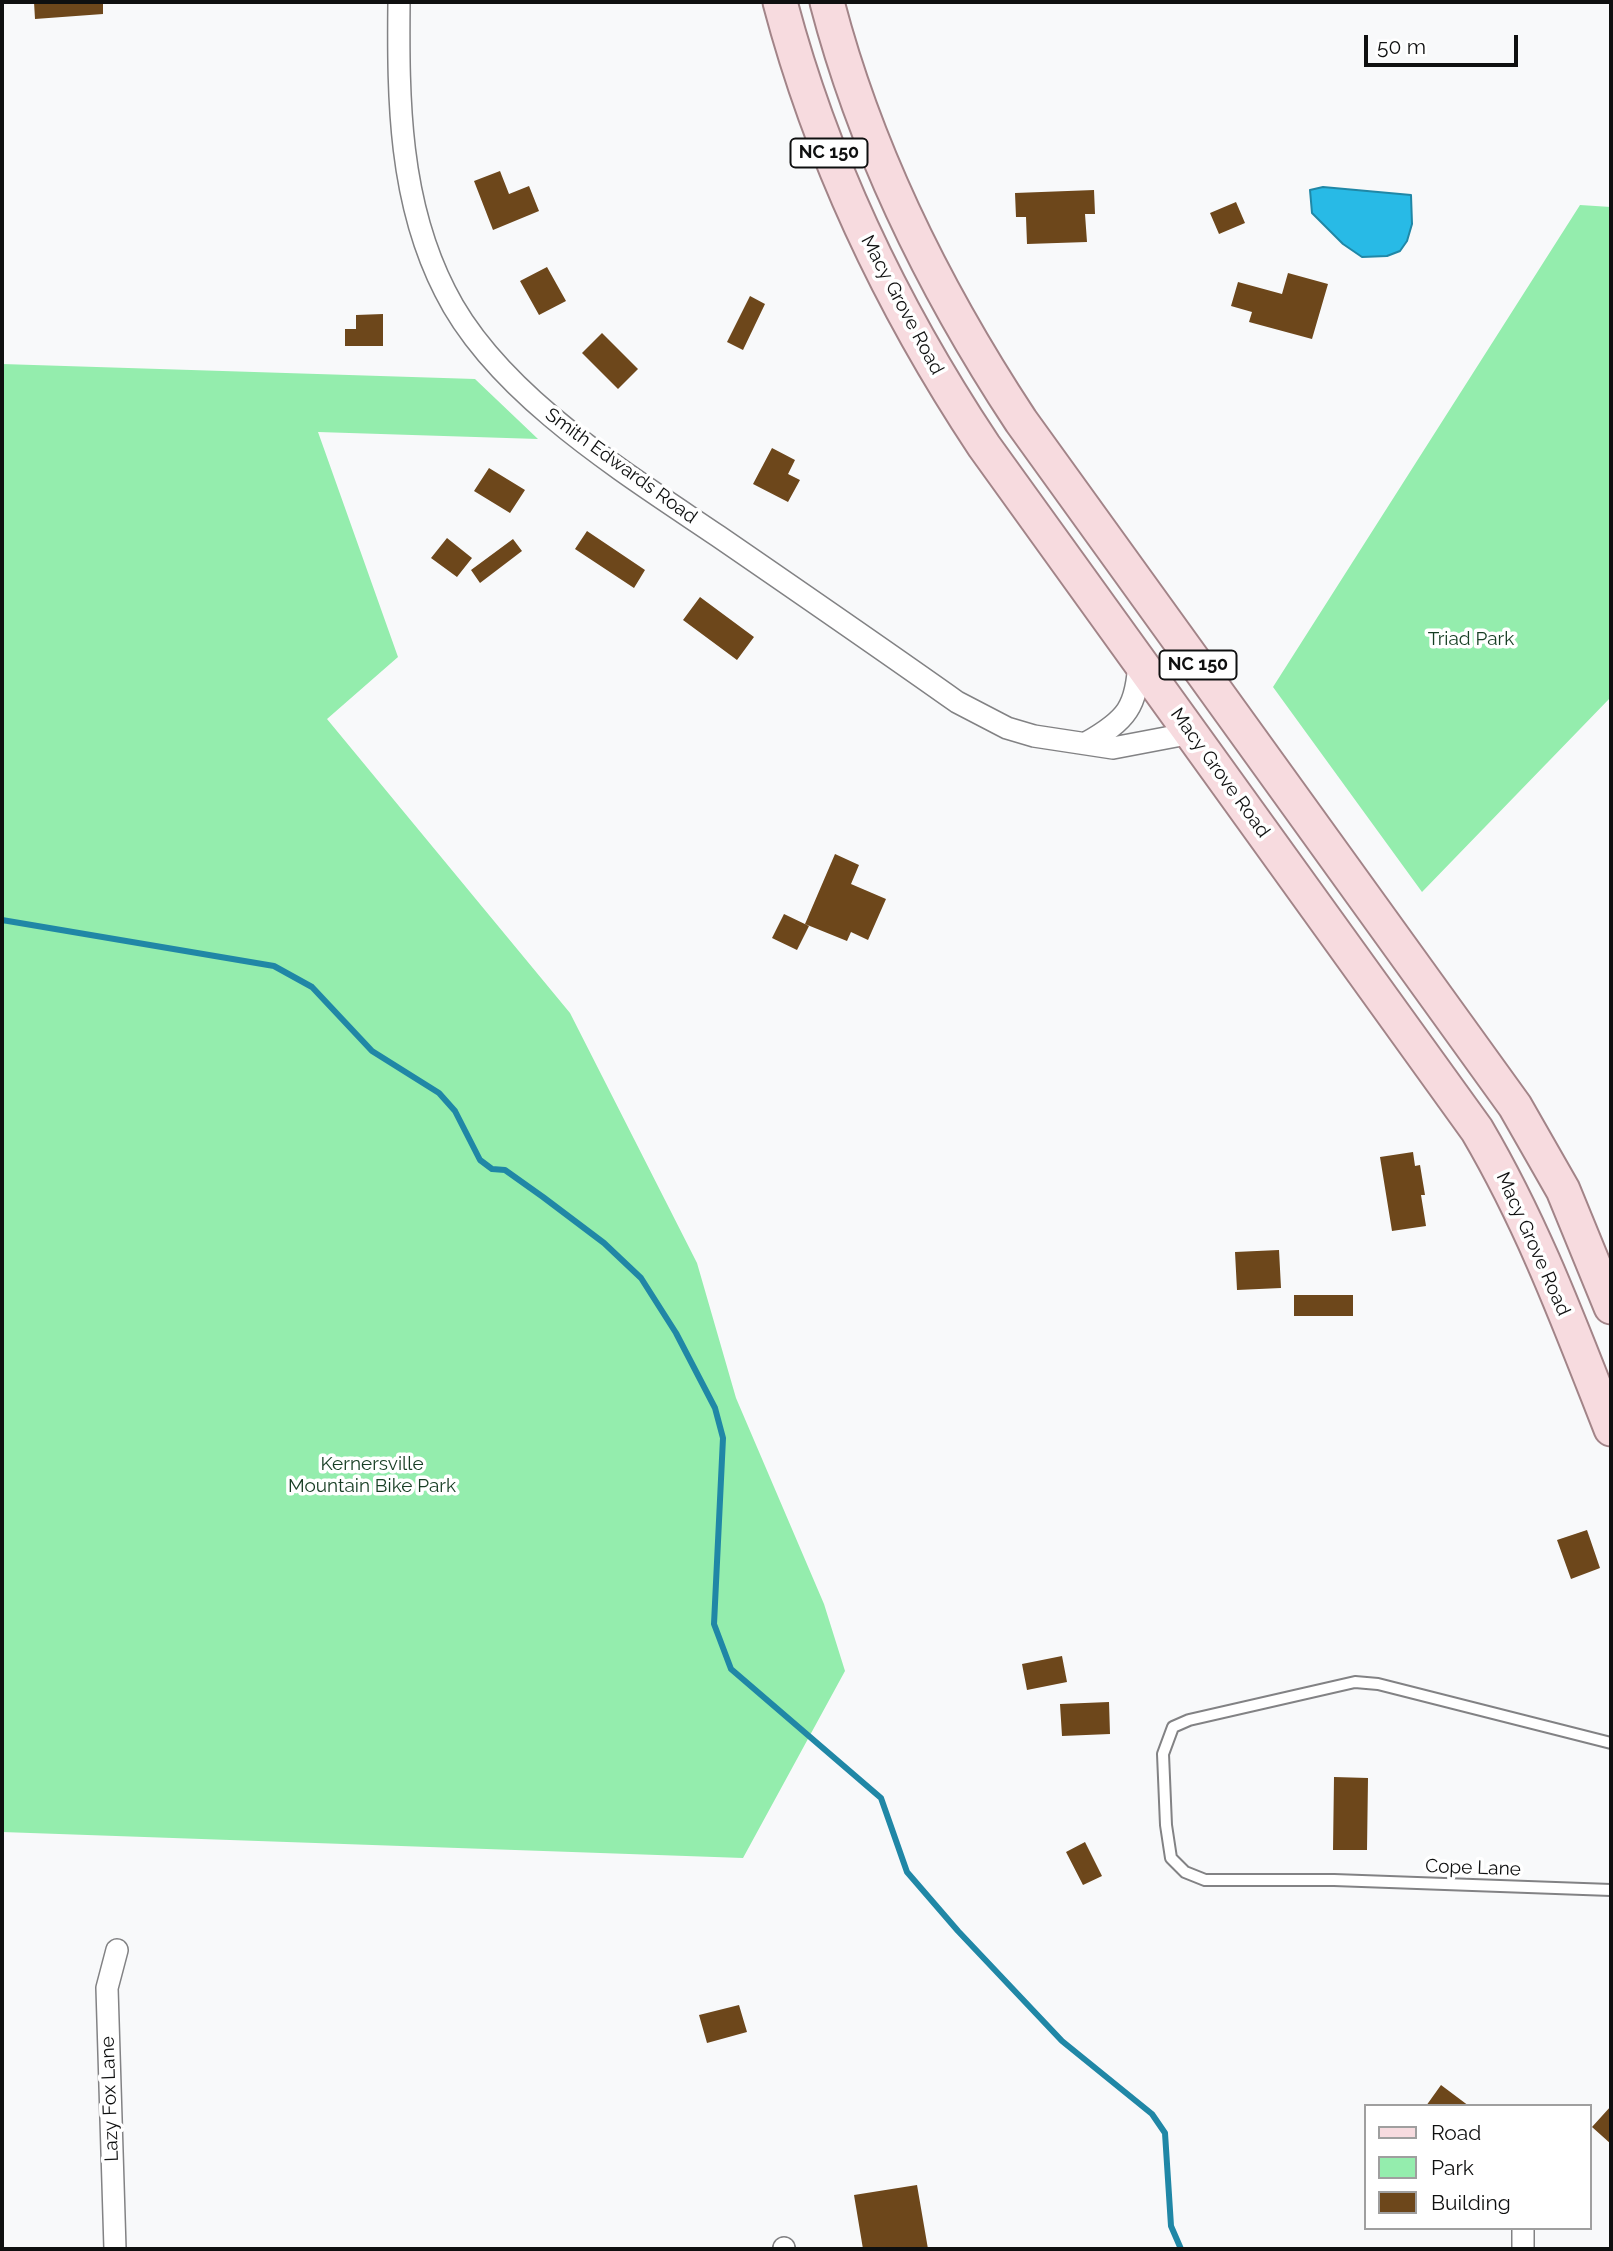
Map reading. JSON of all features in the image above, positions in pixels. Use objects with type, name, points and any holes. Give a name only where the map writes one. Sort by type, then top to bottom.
[{"type":"main road","name":"Macy Grove Road","points":[[780,2],[824,138],[867,241],[921,345],[984,446],[1477,1130],[1522,1210],[1611,1429]]},
{"type":"main road","name":"NC 150","points":[[827,2],[846,67],[886,173],[924,255],[960,323],[1021,421],[1516,1106],[1563,1191],[1611,1307]]},
{"type":"main road","points":[[984,446],[1150,637],[1171,666],[1185,678],[1208,678]]},
{"type":"main road","points":[[1562,1305],[1572,1305],[1589,1314],[1611,1367]]},
{"type":"street","name":"Smith Edwards Road","points":[[399,2],[398,55],[403,148],[418,222],[445,292],[485,351],[509,378],[568,429],[650,489],[957,702],[1007,728],[1034,736],[1113,748],[1192,733]]},
{"type":"street","points":[[1086,743],[1110,730],[1130,709],[1138,682],[1139,660]]},
{"type":"street","name":"Lazy Fox Lane","points":[[115,2249],[107,1988],[117,1950]]},
{"type":"street","points":[[1522,2230],[1523,2249]]},
{"type":"lane","name":"Cope Lane","points":[[1611,1743],[1378,1684],[1354,1682],[1189,1720],[1173,1727],[1163,1754],[1166,1825],[1171,1858],[1185,1872],[1205,1880],[1334,1880],[1611,1890]]},
{"type":"green space","name":"Triad Park","points":[[1580,205],[1611,207],[1611,697],[1422,892],[1273,687]]},
{"type":"green space","name":"Kernersville Mountain Bike Park","points":[[2,364],[475,379],[538,439],[318,432],[398,657],[327,719],[570,1013],[697,1263],[736,1398],[824,1604],[845,1671],[743,1858],[2,1832]]},
{"type":"water","points":[[1323,187],[1411,195],[1412,224],[1407,241],[1400,251],[1387,256],[1362,257],[1343,244],[1312,213],[1310,190]]},
{"type":"building","points":[[34,2],[103,2],[103,14],[35,19]]},
{"type":"building","points":[[500,171],[509,194],[529,186],[539,211],[493,230],[474,181]]},
{"type":"building","points":[[1094,190],[1095,214],[1085,214],[1087,242],[1027,244],[1026,217],[1016,217],[1015,193]]},
{"type":"building","points":[[1236,202],[1245,223],[1219,234],[1210,213]]},
{"type":"building","points":[[547,267],[566,301],[539,315],[520,281]]},
{"type":"building","points":[[1288,273],[1328,284],[1312,339],[1249,322],[1252,312],[1231,306],[1238,282],[1282,294]]},
{"type":"building","points":[[750,296],[765,304],[743,350],[727,342]]},
{"type":"building","points":[[383,314],[383,346],[345,346],[345,329],[356,329],[356,315]]},
{"type":"building","points":[[602,333],[638,369],[618,389],[582,353]]},
{"type":"building","points":[[772,448],[795,460],[788,474],[800,480],[788,502],[753,484]]},
{"type":"building","points":[[489,468],[525,490],[510,513],[474,491]]},
{"type":"building","points":[[587,531],[645,570],[634,588],[575,549]]},
{"type":"building","points":[[447,538],[472,558],[457,577],[431,558]]},
{"type":"building","points":[[513,539],[522,551],[480,583],[471,570]]},
{"type":"building","points":[[700,597],[754,637],[737,660],[683,620]]},
{"type":"building","points":[[835,854],[859,865],[851,884],[886,899],[868,940],[851,932],[847,941],[805,924]]},
{"type":"building","points":[[784,914],[809,926],[797,950],[772,938]]},
{"type":"building","points":[[1413,1152],[1415,1166],[1420,1165],[1426,1226],[1392,1231],[1380,1157]]},
{"type":"building","points":[[1279,1250],[1281,1288],[1237,1290],[1235,1252]]},
{"type":"building","points":[[1294,1295],[1353,1295],[1353,1316],[1294,1316]]},
{"type":"building","points":[[1587,1530],[1600,1568],[1571,1579],[1557,1540]]},
{"type":"building","points":[[1062,1656],[1067,1682],[1027,1690],[1022,1664]]},
{"type":"building","points":[[1109,1702],[1110,1734],[1062,1736],[1060,1704]]},
{"type":"building","points":[[1334,1777],[1368,1778],[1367,1850],[1333,1850]]},
{"type":"building","points":[[1085,1842],[1102,1876],[1083,1885],[1066,1852]]},
{"type":"building","points":[[739,2005],[747,2032],[707,2043],[699,2015]]},
{"type":"building","points":[[1441,2085],[1466,2104],[1427,2104]]},
{"type":"building","points":[[1611,2106],[1611,2144],[1592,2127]]},
{"type":"building","points":[[917,2185],[928,2249],[863,2249],[854,2195]]},
{"type":"waterway","points":[[2,920],[274,966],[312,987],[372,1051],[439,1093],[455,1111],[480,1160],[492,1169],[505,1170],[543,1197],[604,1243],[641,1278],[676,1333],[715,1408],[723,1438],[714,1624],[731,1669],[881,1798],[907,1872],[958,1931],[1062,2041],[1152,2114],[1165,2133],[1171,2226],[1181,2249]]}]
